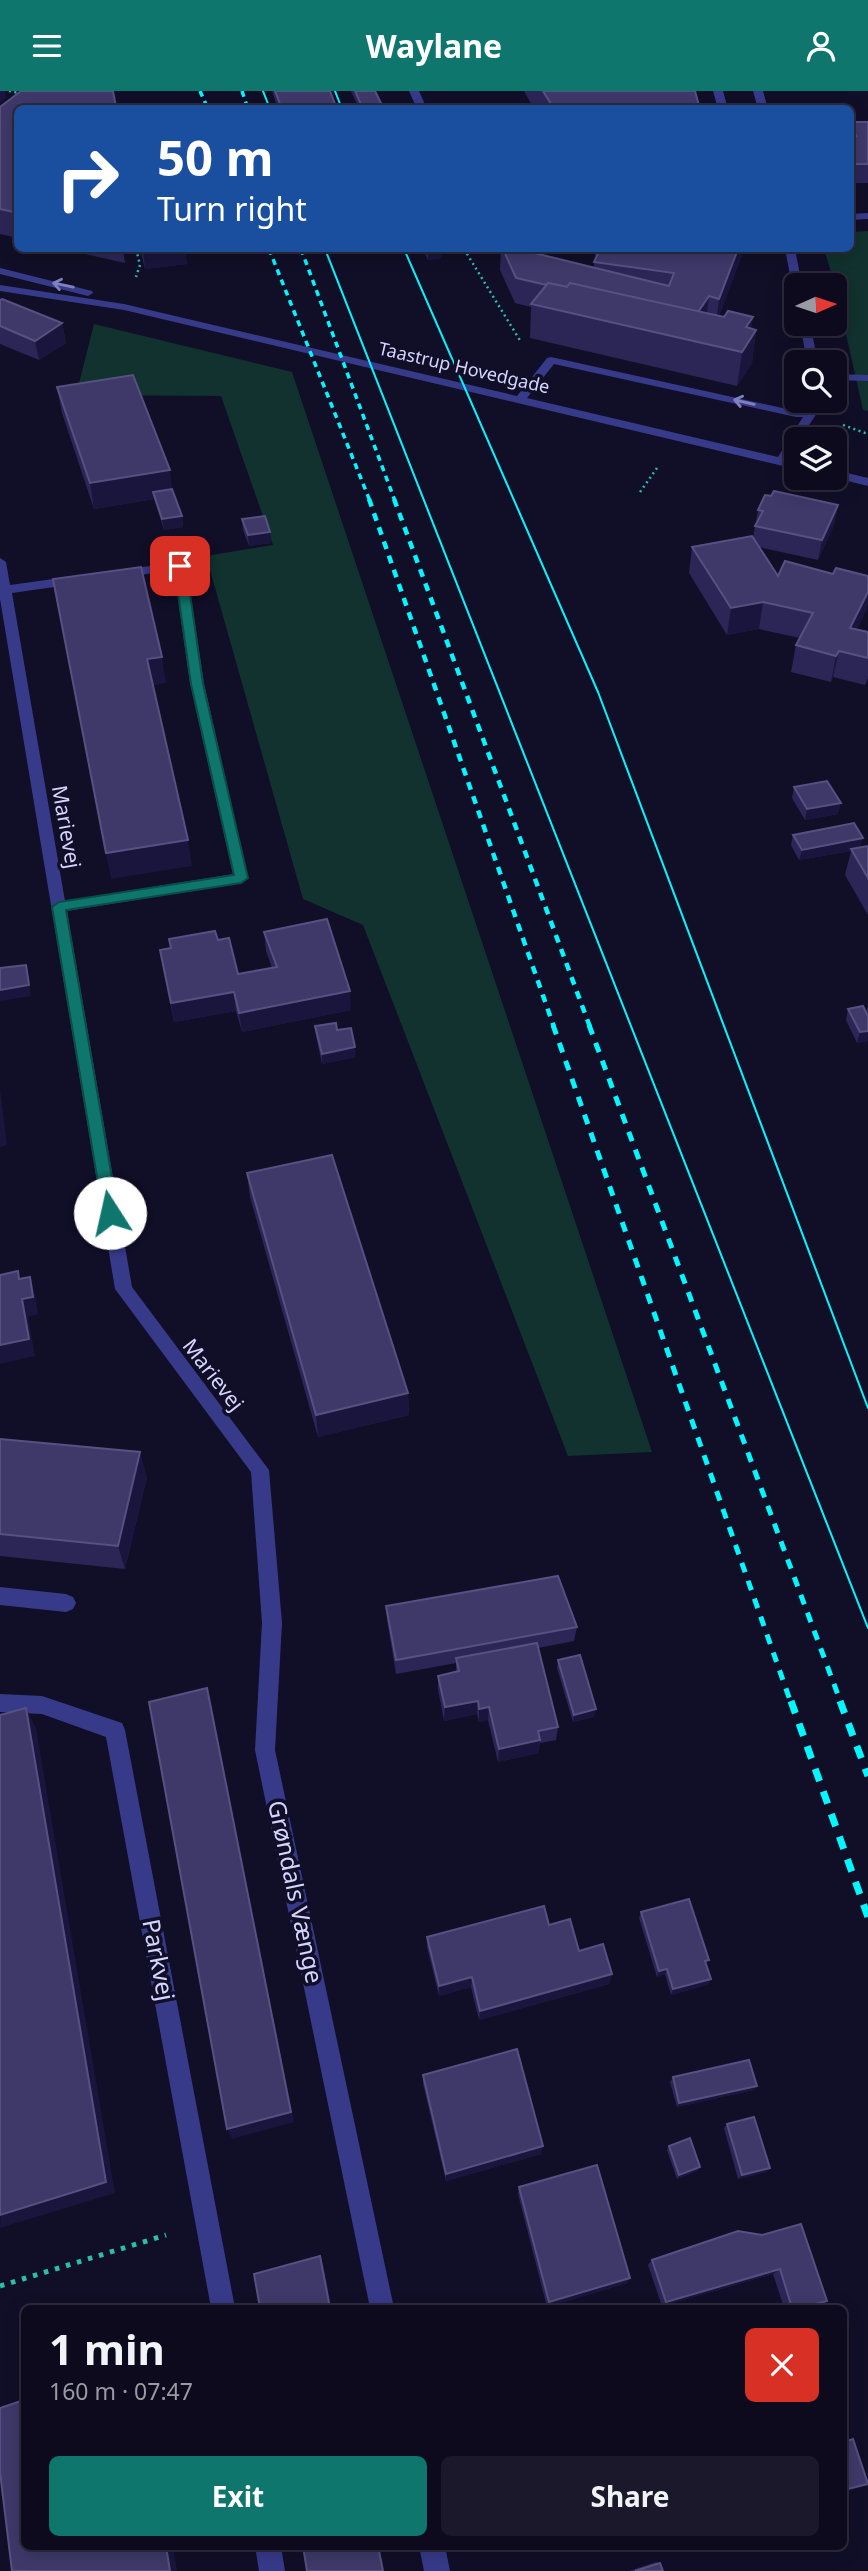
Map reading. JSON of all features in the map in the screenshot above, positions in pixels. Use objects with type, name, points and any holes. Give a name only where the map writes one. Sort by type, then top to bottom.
[{"type":"street","points":[[791,252],[795,273]]},
{"type":"street","name":"Taastrup Hovedgade","points":[[0,271],[76,288],[124,307]]},
{"type":"street","name":"Taastrup Hovedgade","points":[[0,288],[124,307],[784,462]]},
{"type":"street","points":[[520,399],[551,360],[784,411]]},
{"type":"street","points":[[847,377],[868,378]]},
{"type":"street","points":[[781,461],[809,413]]},
{"type":"street","points":[[847,477],[868,482]]},
{"type":"street","name":"Marievej","points":[[0,562],[124,1289],[260,1470]]},
{"type":"street","points":[[5,590],[180,566],[197,684],[241,878],[59,907]]},
{"type":"street","name":"Grøndals Vænge","points":[[260,1470],[272,1623],[265,1750],[381,2305]]},
{"type":"street","points":[[0,1596],[66,1603]]},
{"type":"street","name":"Parkvej","points":[[0,1703],[42,1705],[115,1730],[222,2305]]},
{"type":"street","points":[[269,2550],[272,2571]]},
{"type":"street","points":[[433,2550],[438,2571]]},
{"type":"path","points":[[9,91],[27,93]]},
{"type":"path","points":[[17,100],[27,93]]},
{"type":"path","points":[[466,252],[527,351],[551,360]]},
{"type":"path","points":[[640,492],[654,472]]},
{"type":"path","points":[[0,2285],[207,2222]]},
{"type":"green space","points":[[868,231],[868,411],[863,410],[846,336],[847,273],[831,273],[825,252],[854,252],[854,232]]},
{"type":"green space","points":[[94,324],[292,372],[652,1452],[568,1456],[363,925],[303,899],[206,556],[273,545],[221,396],[76,395]]},
{"type":"building","points":[[21,91],[113,91],[116,105],[14,105],[14,212],[0,209],[0,107]]},
{"type":"building","points":[[275,91],[330,91],[335,105],[280,105]]},
{"type":"building","points":[[355,91],[375,91],[382,105],[361,105]]},
{"type":"building","points":[[543,91],[695,91],[699,105],[552,105]]},
{"type":"building","points":[[854,122],[868,122],[868,164],[854,164]]},
{"type":"building","points":[[504,252],[530,252],[669,286],[674,273],[594,262],[599,252],[737,252],[719,299],[709,296],[698,312],[570,283],[567,287],[516,278]]},
{"type":"building","points":[[548,283],[567,287],[570,283],[724,317],[728,311],[753,317],[746,327],[756,330],[742,352],[531,304]]},
{"type":"building","points":[[2,299],[62,323],[35,341],[0,326]]},
{"type":"building","points":[[133,375],[170,470],[90,483],[57,387]]},
{"type":"building","points":[[172,489],[182,516],[162,519],[153,492]]},
{"type":"building","points":[[774,491],[838,505],[822,540],[755,526],[763,511],[758,510],[765,495],[771,496]]},
{"type":"building","points":[[265,516],[270,532],[248,535],[242,519]]},
{"type":"building","points":[[752,536],[778,576],[785,561],[833,574],[836,568],[868,576],[868,592],[850,628],[868,632],[868,658],[839,651],[836,656],[796,645],[813,613],[763,602],[731,608],[692,547]]},
{"type":"building","points":[[141,567],[162,657],[147,659],[188,840],[106,853],[53,579]]},
{"type":"building","points":[[827,781],[841,803],[807,809],[794,787]]},
{"type":"building","points":[[854,823],[863,838],[802,850],[793,835]]},
{"type":"building","points":[[868,846],[868,878],[851,849]]},
{"type":"building","points":[[327,919],[350,991],[239,1013],[234,992],[171,1003],[160,950],[171,948],[169,939],[215,931],[218,940],[229,938],[238,974],[277,967],[264,932]]},
{"type":"building","points":[[26,965],[29,985],[0,990],[0,968]]},
{"type":"building","points":[[863,1006],[868,1016],[868,1031],[860,1032],[848,1009]]},
{"type":"building","points":[[336,1023],[337,1030],[351,1028],[355,1047],[322,1054],[315,1026]]},
{"type":"building","points":[[332,1155],[408,1393],[316,1415],[247,1173]]},
{"type":"building","points":[[18,1271],[19,1279],[30,1277],[33,1297],[22,1299],[29,1339],[0,1345],[0,1275]]},
{"type":"building","points":[[0,1439],[140,1452],[118,1546],[0,1534]]},
{"type":"building","points":[[558,1576],[577,1627],[396,1660],[386,1606]]},
{"type":"building","points":[[537,1643],[558,1727],[538,1731],[540,1740],[499,1749],[489,1707],[479,1709],[478,1701],[445,1707],[438,1676],[459,1671],[456,1658]]},
{"type":"building","points":[[580,1655],[596,1709],[574,1715],[558,1660]]},
{"type":"building","points":[[207,1688],[291,2112],[227,2129],[149,1702]]},
{"type":"building","points":[[26,1708],[106,2182],[0,2215],[0,1715]]},
{"type":"building","points":[[689,1899],[709,1960],[705,1961],[711,1979],[673,1989],[667,1969],[659,1971],[641,1912]]},
{"type":"building","points":[[544,1906],[549,1925],[570,1919],[579,1951],[603,1944],[612,1974],[480,2011],[472,1977],[439,1986],[427,1937]]},
{"type":"building","points":[[517,2049],[543,2146],[446,2174],[423,2075]]},
{"type":"building","points":[[749,2060],[757,2086],[679,2103],[673,2077]]},
{"type":"building","points":[[754,2117],[770,2168],[742,2175],[727,2124]]},
{"type":"building","points":[[690,2138],[700,2167],[679,2175],[669,2146]]},
{"type":"building","points":[[597,2165],[630,2278],[549,2302],[519,2187]]},
{"type":"building","points":[[801,2224],[827,2301],[812,2305],[791,2305],[780,2269],[666,2302],[652,2260],[738,2231],[762,2235]]},
{"type":"building","points":[[320,2256],[329,2305],[259,2305],[254,2274]]},
{"type":"building","points":[[21,2401],[21,2550],[167,2550],[170,2571],[12,2571],[0,2472],[0,2408]]},
{"type":"building","points":[[853,2439],[868,2484],[847,2489],[847,2441]]},
{"type":"building","points":[[304,2550],[379,2550],[383,2571],[307,2571]]},
{"type":"building","points":[[660,2563],[663,2571],[635,2571]]},
{"type":"tram line","points":[[263,91],[268,105]]},
{"type":"tram line","points":[[335,91],[340,105]]},
{"type":"tram line","points":[[326,252],[868,1628]]},
{"type":"tram line","points":[[405,252],[598,692],[868,1408]]},
{"type":"railway","points":[[200,91],[206,105]]},
{"type":"railway","points":[[242,91],[247,105]]},
{"type":"railway","points":[[270,252],[370,501]]},
{"type":"railway","points":[[302,252],[395,501]]},
{"type":"railway","points":[[369,499],[554,1027]]},
{"type":"railway","points":[[394,499],[590,1027]]},
{"type":"railway","points":[[553,1025],[791,1703]]},
{"type":"railway","points":[[589,1025],[841,1703]]},
{"type":"railway","points":[[791,1701],[868,1917]]},
{"type":"railway","points":[[840,1701],[868,1776]]},
{"type":"route","points":[[110,1213],[59,907],[241,878],[197,684],[180,566]]}]
